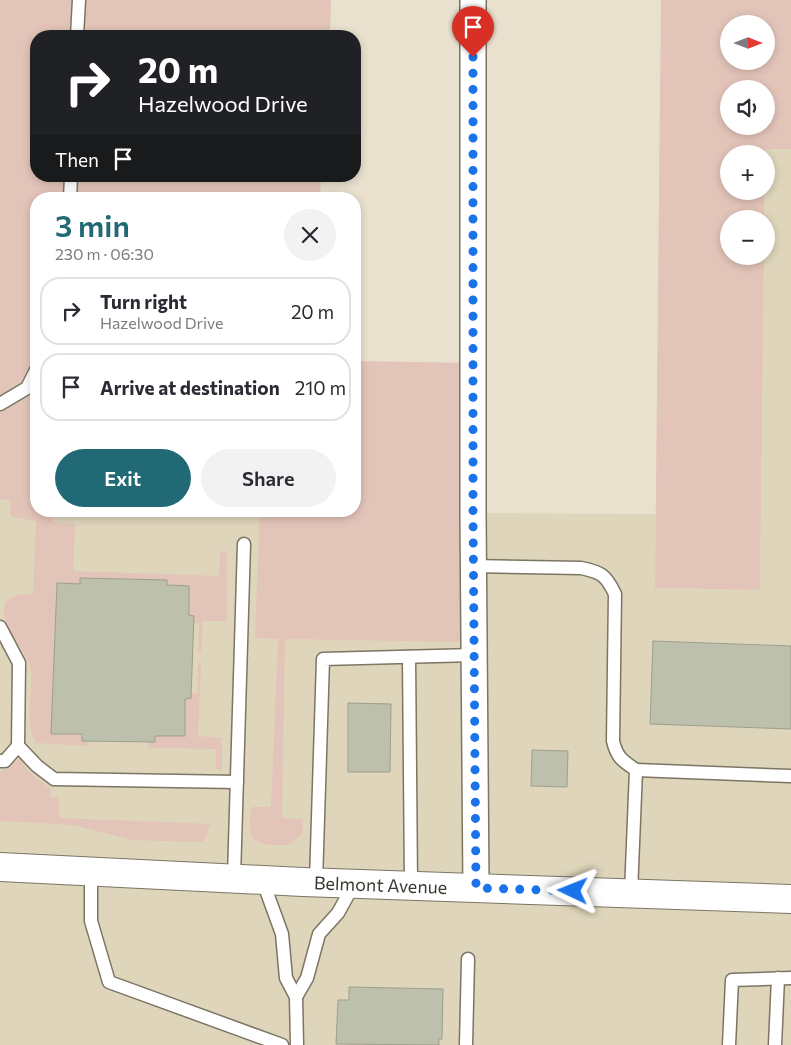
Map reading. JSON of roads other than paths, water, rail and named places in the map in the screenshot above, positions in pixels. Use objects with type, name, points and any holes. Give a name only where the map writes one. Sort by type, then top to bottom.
[{"type":"main road","name":"Belmont Avenue","points":[[0,867],[316,882],[791,899]]},
{"type":"street","points":[[473,0],[473,566],[476,888]]},
{"type":"lane","points":[[77,30],[79,0]]},
{"type":"lane","points":[[0,404],[27,388],[30,382]]},
{"type":"lane","points":[[234,878],[244,544]]},
{"type":"lane","points":[[473,566],[581,568],[598,572],[609,580],[615,594],[613,741],[615,752],[621,760],[636,770],[790,776]]},
{"type":"lane","points":[[0,627],[19,663],[18,746],[5,761],[0,761]]},
{"type":"lane","points":[[316,882],[323,659],[474,655]]},
{"type":"lane","points":[[409,657],[411,885]]},
{"type":"lane","points":[[18,746],[37,766],[54,779],[237,782]]},
{"type":"lane","points":[[631,893],[636,770]]},
{"type":"lane","points":[[91,871],[91,921],[109,982],[282,1045]]},
{"type":"lane","points":[[262,879],[282,934],[286,978],[296,997],[297,1045]]},
{"type":"lane","points":[[296,997],[307,978],[318,934],[338,913],[355,883]]},
{"type":"lane","points":[[466,1045],[468,959]]},
{"type":"lane","points":[[775,1045],[778,978]]},
{"type":"lane","points":[[729,1045],[732,980],[791,978]]}]
